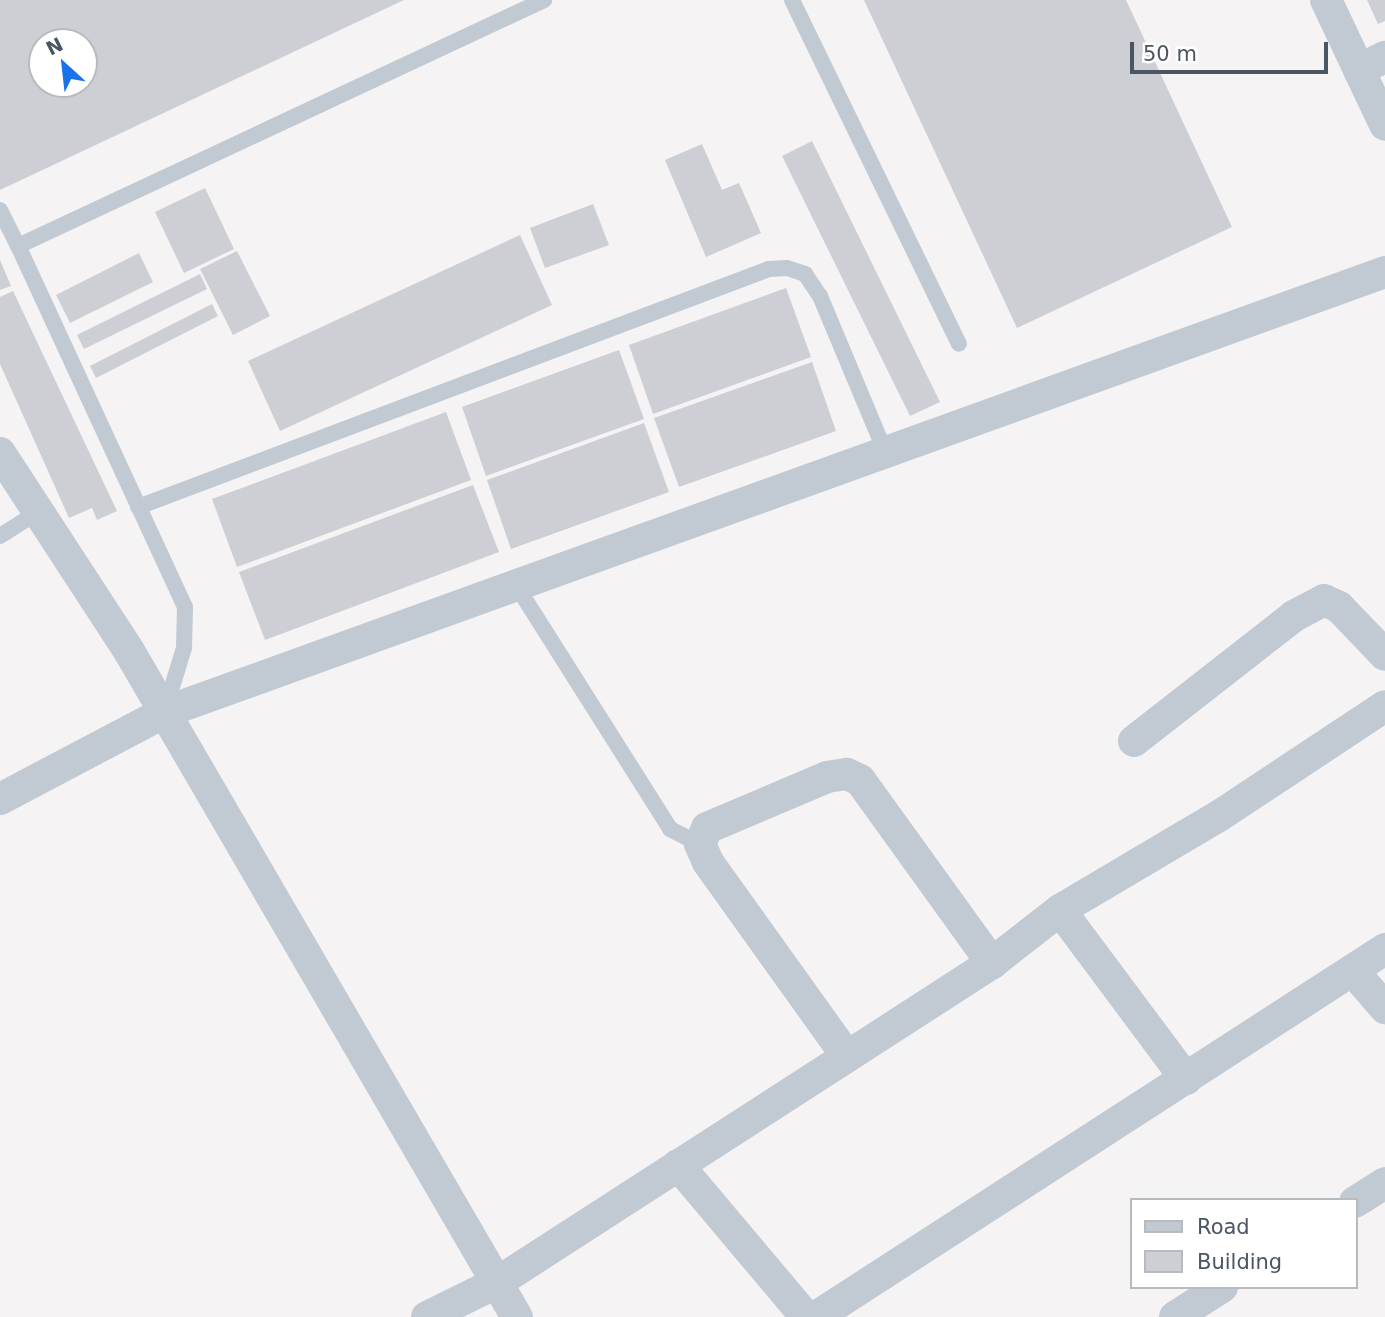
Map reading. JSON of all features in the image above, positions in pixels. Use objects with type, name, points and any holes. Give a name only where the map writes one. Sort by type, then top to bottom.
[{"type":"street","points":[[1325,0],[1372,64],[1385,125]]},
{"type":"street","points":[[0,799],[165,712],[1385,273]]},
{"type":"street","points":[[0,453],[165,712],[517,1317]]},
{"type":"street","points":[[1134,741],[1294,616],[1324,600],[1339,607],[1385,655]]},
{"type":"street","points":[[427,1317],[498,1282],[992,963],[1060,910],[1219,816],[1385,706]]},
{"type":"street","points":[[846,1055],[708,862],[700,844],[707,828],[827,776],[847,774],[860,780],[992,963]]},
{"type":"street","points":[[1060,910],[1186,1079]]},
{"type":"street","points":[[816,1317],[1354,972],[1385,949]]},
{"type":"street","points":[[1354,972],[1385,1008]]},
{"type":"street","points":[[678,1165],[806,1317]]},
{"type":"street","points":[[1357,1201],[1385,1183]]},
{"type":"street","points":[[1175,1317],[1219,1289]]},
{"type":"lane","points":[[19,246],[544,0]]},
{"type":"lane","points":[[792,0],[959,344]]},
{"type":"lane","points":[[0,210],[185,607],[184,648],[165,712]]},
{"type":"lane","points":[[138,507],[769,269],[787,268],[805,274],[821,296],[886,454]]},
{"type":"lane","points":[[0,536],[38,512]]},
{"type":"lane","points":[[516,585],[670,829],[700,844]]},
{"type":"building","points":[[0,0],[404,0],[0,190]]},
{"type":"building","points":[[864,0],[1126,0],[1232,227],[1017,328]]},
{"type":"building","points":[[1367,0],[1385,0],[1385,21],[1378,24]]},
{"type":"building","points":[[812,141],[940,402],[910,416],[782,156]]},
{"type":"building","points":[[702,144],[722,190],[739,183],[761,233],[706,257],[665,160]]},
{"type":"building","points":[[205,188],[234,249],[184,273],[155,212]]},
{"type":"building","points":[[593,204],[609,245],[545,268],[530,228]]},
{"type":"building","points":[[520,235],[552,305],[280,431],[248,361]]},
{"type":"building","points":[[237,251],[270,316],[233,335],[200,269]]},
{"type":"building","points":[[139,253],[153,282],[70,323],[56,295]]},
{"type":"building","points":[[0,260],[11,286],[0,290]]},
{"type":"building","points":[[200,274],[207,289],[84,349],[77,335]]},
{"type":"building","points":[[786,288],[811,357],[653,414],[629,345]]},
{"type":"building","points":[[13,291],[117,511],[97,520],[92,508],[69,518],[0,364],[0,297]]},
{"type":"building","points":[[212,304],[218,316],[96,378],[90,366]]},
{"type":"building","points":[[619,350],[644,419],[486,476],[462,407]]},
{"type":"building","points":[[812,362],[836,431],[679,487],[654,418]]},
{"type":"building","points":[[446,412],[471,480],[237,567],[212,499]]},
{"type":"building","points":[[644,423],[669,492],[511,549],[487,480]]},
{"type":"building","points":[[473,485],[499,552],[265,640],[239,572]]}]
